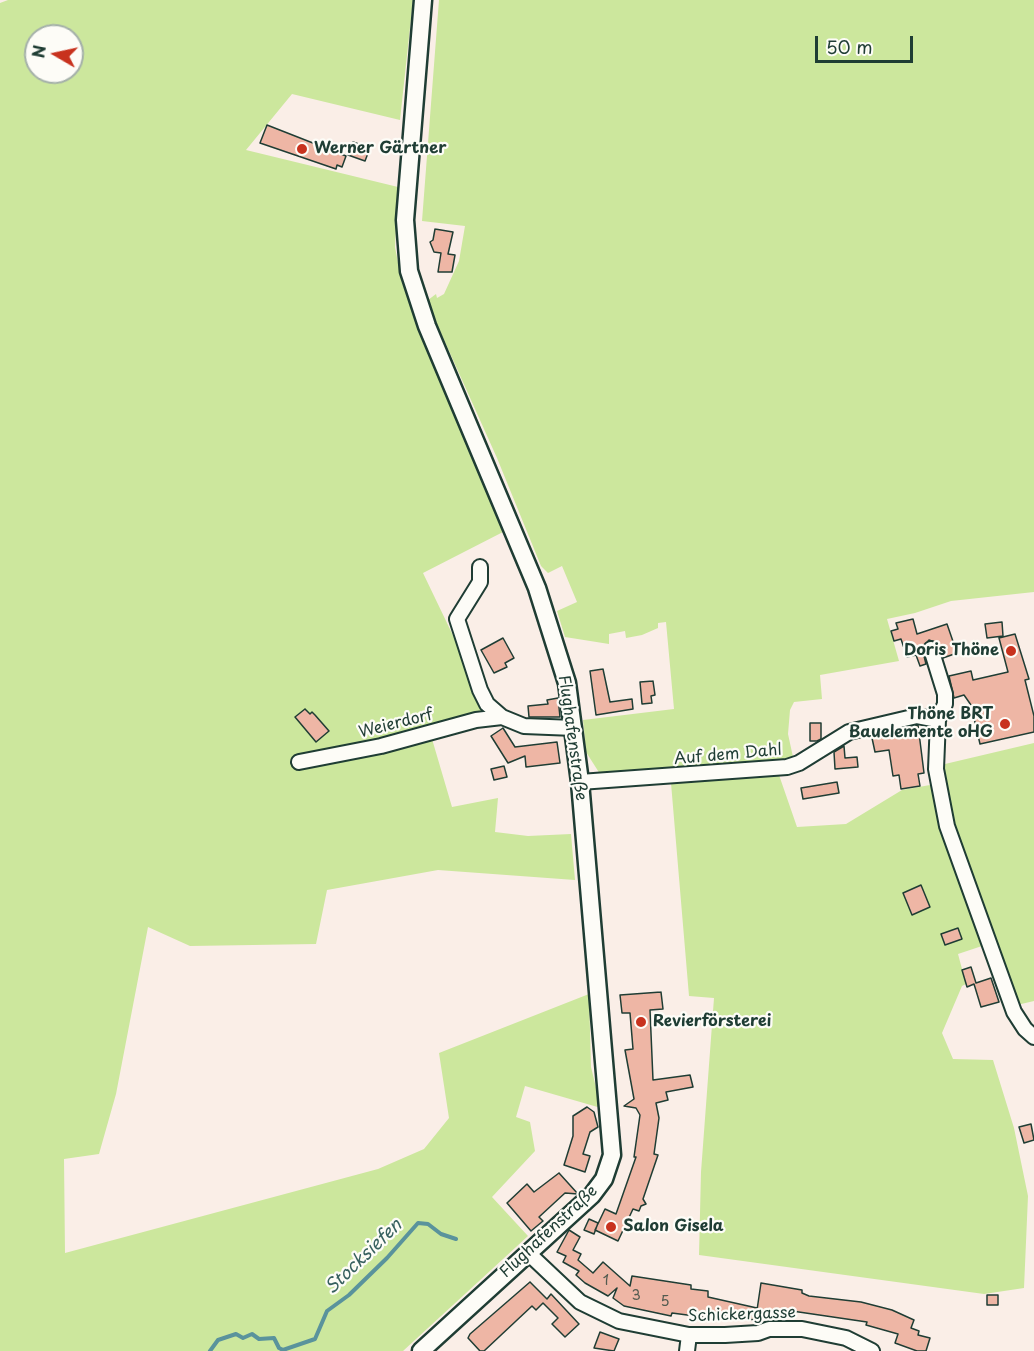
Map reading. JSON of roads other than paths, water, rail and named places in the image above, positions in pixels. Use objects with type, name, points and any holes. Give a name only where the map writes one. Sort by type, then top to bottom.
[{"type":"main road","name":"Flughafenstraße","points":[[421,1351],[596,1190],[604,1179],[612,1155],[580,782],[574,728],[564,672],[543,605],[428,326],[409,271],[405,220],[423,0]]},
{"type":"street","points":[[480,567],[480,582],[457,619],[480,690],[487,704],[502,717]]},
{"type":"street","points":[[932,650],[945,694],[945,704],[938,720],[936,769],[946,826],[1014,1012],[1025,1029],[1034,1037]]},
{"type":"street","name":"Auf dem Dahl","points":[[580,782],[788,767],[800,763],[849,732],[917,716],[938,720]]},
{"type":"street","name":"Weierdorf","points":[[299,762],[381,746],[476,720],[502,717],[537,728],[574,728]]},
{"type":"street","name":"Schickergasse","points":[[527,1252],[580,1302],[599,1313],[639,1326],[688,1335],[725,1335],[758,1333],[769,1329],[802,1329],[846,1338],[872,1351]]},
{"type":"street","points":[[687,1351],[688,1335]]},
{"type":"waterway","name":"Stocksiefen","points":[[210,1351],[218,1340],[236,1334],[243,1338],[252,1334],[259,1339],[274,1338],[279,1348],[283,1350],[315,1339],[327,1311],[349,1295],[387,1258],[418,1223],[428,1224],[441,1234],[456,1239]]},
{"type":"place","name":"Werner Gärtner","points":[[302,149]]},
{"type":"place","name":"Doris Thöne","points":[[1011,651]]},
{"type":"place","name":"Thöne BRT Bauelemente oHG","points":[[1005,724]]},
{"type":"place","name":"Revierförsterei","points":[[641,1022]]},
{"type":"place","name":"Salon Gisela","points":[[611,1227]]}]
